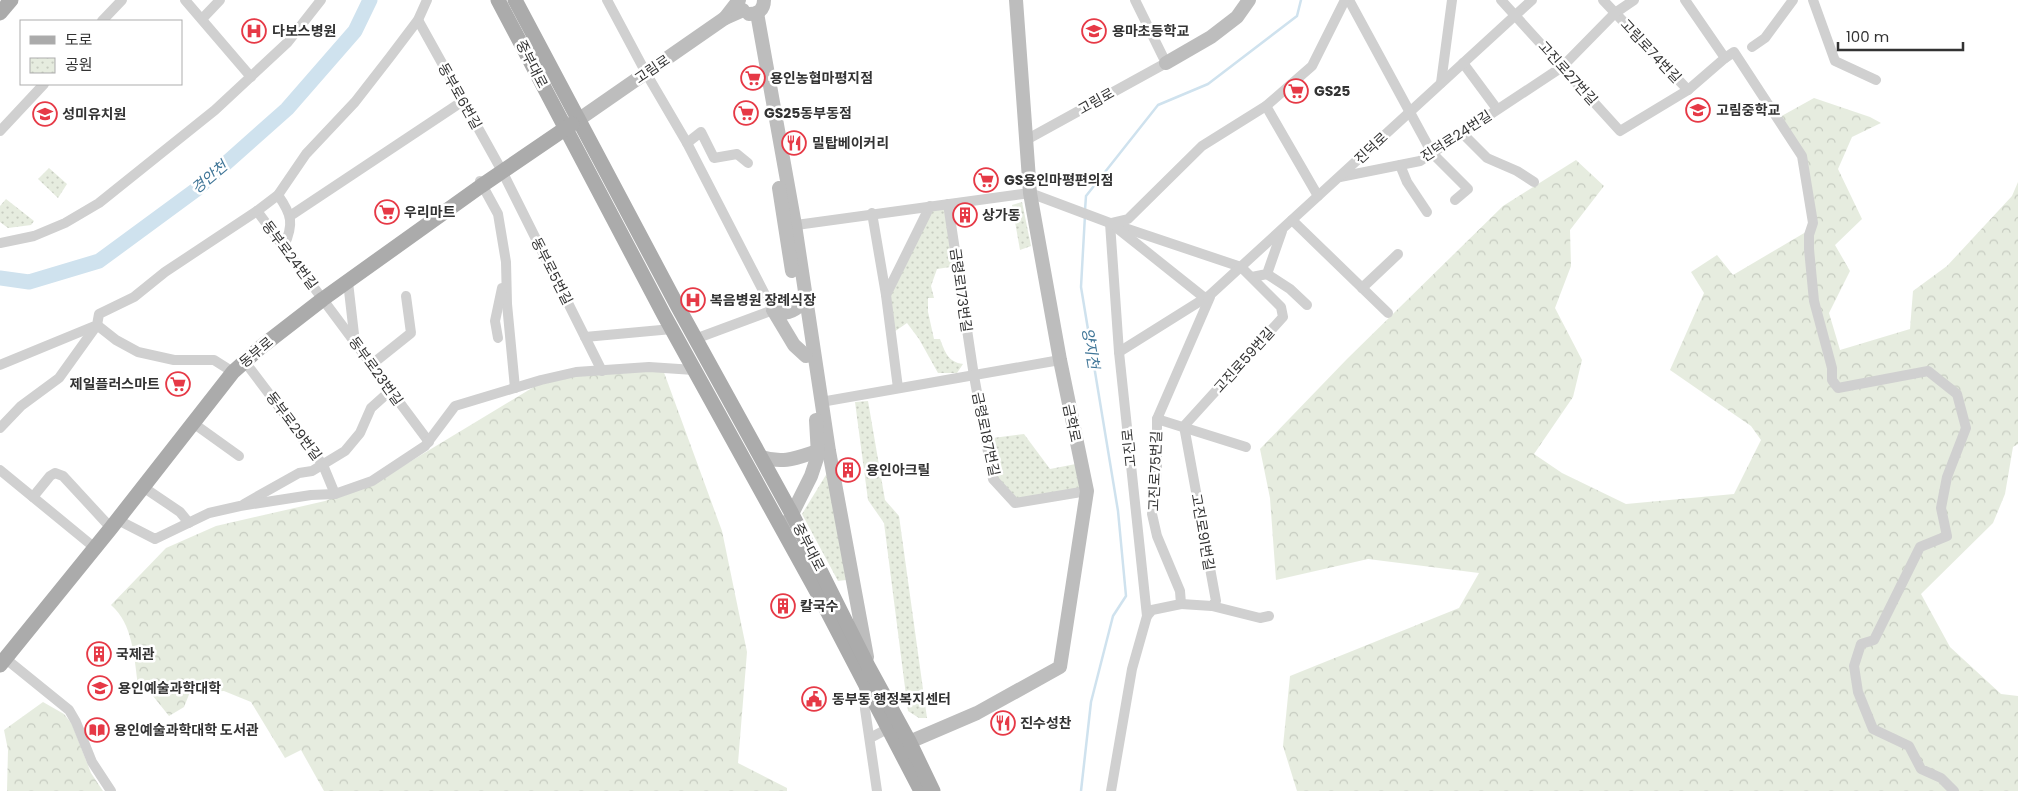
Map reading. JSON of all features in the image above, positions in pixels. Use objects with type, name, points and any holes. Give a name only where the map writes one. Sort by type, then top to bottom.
[{"type":"main road","name":"중부대로","points":[[498,0],[664,315],[784,532],[889,728],[904,744],[933,791]]},
{"type":"main road","name":"중부대로","points":[[515,0],[695,339],[792,514],[868,666],[904,744],[921,791]]},
{"type":"main road","name":"동부로","points":[[2,664],[115,524],[233,372],[323,299],[481,183],[502,172],[578,120]]},
{"type":"street","points":[[103,20],[122,0]]},
{"type":"street","points":[[185,0],[251,77]]},
{"type":"street","points":[[202,19],[220,0]]},
{"type":"street","points":[[0,243],[34,236],[65,223],[99,203],[215,110],[251,77],[288,42],[320,0]]},
{"type":"street","points":[[0,428],[21,406],[59,378],[97,325],[99,314],[134,297],[165,272],[258,211],[278,195],[306,154],[355,102],[418,20],[427,0]]},
{"type":"street","points":[[607,0],[646,73],[687,143],[773,310],[794,345],[806,356]]},
{"type":"street","name":"금학로","points":[[904,744],[977,713],[1060,668],[1087,491],[1060,360],[1026,140],[1016,0]]},
{"type":"street","points":[[1136,0],[1166,63]]},
{"type":"street","name":"고림로","points":[[1026,140],[1211,37],[1237,18],[1249,0]]},
{"type":"street","points":[[1107,222],[1128,218],[1202,146],[1266,106],[1312,66],[1345,0]]},
{"type":"street","points":[[1349,0],[1432,153],[1468,189],[1456,200]]},
{"type":"street","points":[[1441,84],[1452,0]]},
{"type":"street","name":"고진로27번길","points":[[1501,0],[1620,131],[1688,90]]},
{"type":"street","name":"진덕로","points":[[1119,352],[1208,297],[1532,0]]},
{"type":"street","name":"고림로74번길","points":[[1603,0],[1688,90]]},
{"type":"street","points":[[1615,13],[1634,0]]},
{"type":"street","points":[[1685,0],[1725,58]]},
{"type":"street","points":[[1752,47],[1765,38],[1793,0]]},
{"type":"street","points":[[1813,0],[1835,61],[1876,80]]},
{"type":"street","points":[[753,5],[868,666]]},
{"type":"street","name":"고림로","points":[[578,120],[725,18],[753,5]]},
{"type":"street","name":"고림로74번길","points":[[1562,67],[1615,13]]},
{"type":"street","name":"동부로6번길","points":[[418,20],[502,172]]},
{"type":"street","points":[[1688,90],[1734,52],[1802,156],[1813,223],[1809,249],[1814,301],[1832,368],[1832,380],[1838,388],[1928,371],[1957,394],[1966,428],[1947,477],[1941,508],[1947,536],[1920,547],[1874,640],[1861,644],[1854,666],[1858,692],[1873,729],[1909,746],[1921,769],[1941,778],[1954,791]]},
{"type":"street","points":[[1463,63],[1497,110]]},
{"type":"street","name":"진덕로24번길","points":[[1339,177],[1420,161],[1562,67]]},
{"type":"street","points":[[0,131],[43,85]]},
{"type":"street","points":[[290,216],[463,102]]},
{"type":"street","points":[[1266,106],[1318,196]]},
{"type":"street","points":[[687,143],[701,132],[714,158],[738,154],[748,163]]},
{"type":"street","points":[[1462,133],[1487,158],[1517,170],[1534,182]]},
{"type":"street","points":[[1400,165],[1407,182],[1427,212]]},
{"type":"street","name":"동부로5번길","points":[[502,172],[602,371]]},
{"type":"street","points":[[481,183],[498,214],[506,262],[507,304],[515,388]]},
{"type":"street","points":[[278,195],[290,216],[290,231],[284,246]]},
{"type":"street","points":[[790,226],[872,213],[1035,195]]},
{"type":"street","name":"고진로59번길","points":[[1035,195],[1107,222],[1241,267],[1281,307],[1283,318],[1184,426]]},
{"type":"street","name":"금령로173번길","points":[[948,204],[974,376]]},
{"type":"street","points":[[886,295],[930,206]]},
{"type":"street","name":"동부로24번길","points":[[258,211],[323,299]]},
{"type":"street","points":[[872,213],[886,295],[898,388]]},
{"type":"street","points":[[1292,220],[1388,313]]},
{"type":"street","points":[[1107,222],[1208,297]]},
{"type":"street","name":"고진로","points":[[1107,222],[1146,616],[1132,669],[1111,791]]},
{"type":"street","points":[[784,532],[811,476],[818,456],[816,422],[798,307],[790,226]]},
{"type":"street","points":[[1267,274],[1283,228]]},
{"type":"street","points":[[1362,288],[1398,254]]},
{"type":"street","points":[[498,338],[495,322],[506,262]]},
{"type":"street","points":[[1252,277],[1267,274],[1290,289],[1307,305]]},
{"type":"street","points":[[348,282],[355,344]]},
{"type":"street","points":[[371,365],[411,333],[406,296]]},
{"type":"street","name":"진덕로","points":[[1157,419],[1208,297]]},
{"type":"street","name":"동부로23번길","points":[[323,299],[428,442]]},
{"type":"street","points":[[695,339],[773,310],[782,314],[798,307]]},
{"type":"street","points":[[0,365],[97,325]]},
{"type":"street","points":[[97,325],[116,340],[138,352],[174,360],[214,360],[233,372]]},
{"type":"street","points":[[585,337],[672,329]]},
{"type":"street","points":[[822,402],[1060,360]]},
{"type":"street","name":"동부로29번길","points":[[245,362],[323,465],[335,494]]},
{"type":"street","points":[[32,497],[50,476],[55,473],[63,476],[115,524],[155,539],[209,513],[240,506],[311,495],[335,494],[372,481],[425,446],[456,406],[540,380],[576,372],[649,367],[694,370]]},
{"type":"street","name":"금령로187번길","points":[[974,376],[993,479],[1015,503],[1087,491]]},
{"type":"street","points":[[240,506],[258,494],[299,473],[323,465],[345,451],[360,433],[371,408],[390,391]]},
{"type":"street","name":"고진로75번길","points":[[1181,604],[1180,591],[1156,536],[1152,514],[1157,473],[1157,419],[1246,447]]},
{"type":"street","points":[[193,423],[239,456]]},
{"type":"street","name":"고진로91번길","points":[[1184,426],[1216,601],[1212,606]]},
{"type":"street","points":[[761,457],[818,446]]},
{"type":"street","points":[[0,470],[95,548]]},
{"type":"street","points":[[143,487],[180,512],[189,522]]},
{"type":"street","points":[[1146,616],[1152,610],[1181,604],[1212,606],[1260,618],[1269,616]]},
{"type":"street","points":[[2,664],[69,710],[76,722],[92,762],[110,791]]},
{"type":"street","points":[[864,681],[865,709],[876,791]]},
{"type":"street","points":[[870,738],[889,728]]},
{"type":"green space","points":[[1814,98],[1870,117],[1881,123],[1852,137],[1838,169],[1862,219],[1835,245],[1850,271],[1829,313],[1840,350],[1910,329],[1913,291],[1947,266],[2012,196],[2018,182],[2018,444],[2013,447],[2005,494],[1993,523],[1921,594],[1950,647],[2001,694],[2018,696],[2018,791],[1297,791],[1283,746],[1290,676],[1459,608],[1479,573],[1368,559],[1276,580],[1270,498],[1260,449],[1347,359],[1503,206],[1576,160],[1604,186],[1570,230],[1571,266],[1555,308],[1582,360],[1573,397],[1534,454],[1562,473],[1626,504],[1734,494],[1761,440],[1751,426],[1670,370],[1704,293],[1691,272],[1717,255],[1733,275],[1816,226],[1803,155],[1778,118]]},
{"type":"green space","points":[[49,168],[67,184],[58,198],[38,179]]},
{"type":"green space","points":[[6,199],[34,221],[31,225],[8,228],[0,222],[0,206]]},
{"type":"green space","points":[[1022,202],[1031,246],[1020,250],[1012,205]]},
{"type":"green space","points":[[948,204],[957,266],[937,269],[931,286],[934,298],[928,298],[928,312],[934,339],[940,339],[950,359],[963,364],[957,373],[938,373],[919,339],[907,323],[891,334],[886,295],[930,206]]},
{"type":"green space","points":[[662,367],[722,531],[747,652],[738,763],[787,788],[787,791],[324,791],[301,750],[285,758],[251,702],[224,691],[190,692],[184,707],[169,716],[149,691],[138,685],[134,652],[128,631],[124,622],[111,605],[166,548],[216,526],[325,501],[378,481],[547,379]]},
{"type":"green space","points":[[868,401],[885,500],[899,516],[927,718],[919,718],[908,711],[884,523],[868,500],[855,402]]},
{"type":"green space","points":[[1024,434],[1050,469],[1081,463],[1087,491],[1015,503],[993,479],[985,439]]},
{"type":"green space","points":[[829,470],[846,580],[838,581],[802,514]]},
{"type":"green space","points":[[43,702],[64,714],[72,724],[91,773],[103,791],[7,791],[8,750],[4,730]]},
{"type":"waterway","name":"경안천","points":[[0,278],[29,282],[99,261],[197,189],[287,109],[355,31],[370,0]]},
{"type":"waterway","name":"양지천","points":[[1085,210],[1086,196],[1158,105],[1208,84],[1297,16],[1301,0]]},
{"type":"waterway","name":"양지천","points":[[1081,791],[1091,702],[1113,616],[1126,596],[1118,511],[1081,287],[1085,215]]},
{"type":"place","name":"다보스병원","points":[[254,31]]},
{"type":"place","name":"용마초등학교","points":[[1094,31]]},
{"type":"place","name":"용인농협마평지점","points":[[753,78]]},
{"type":"place","name":"GS25","points":[[1296,91]]},
{"type":"place","name":"고림중학교","points":[[1698,110]]},
{"type":"place","name":"GS25동부동점","points":[[746,113]]},
{"type":"place","name":"성미유치원","points":[[45,114]]},
{"type":"place","name":"밀탑베이커리","points":[[794,143]]},
{"type":"place","name":"GS용인마평편의점","points":[[986,180]]},
{"type":"place","name":"우리마트","points":[[387,212]]},
{"type":"place","name":"상가동","points":[[965,215]]},
{"type":"place","name":"복음병원 장례식장","points":[[693,300]]},
{"type":"place","name":"제일플러스마트","points":[[178,384]]},
{"type":"place","name":"용인아크릴","points":[[848,470]]},
{"type":"place","name":"칼국수","points":[[783,606]]},
{"type":"place","name":"국제관","points":[[99,654]]},
{"type":"place","name":"용인예술과학대학","points":[[100,688]]},
{"type":"place","name":"동부동 행정복지센터","points":[[814,699]]},
{"type":"place","name":"진수성찬","points":[[1003,723]]},
{"type":"place","name":"용인예술과학대학 도서관","points":[[97,730]]}]
